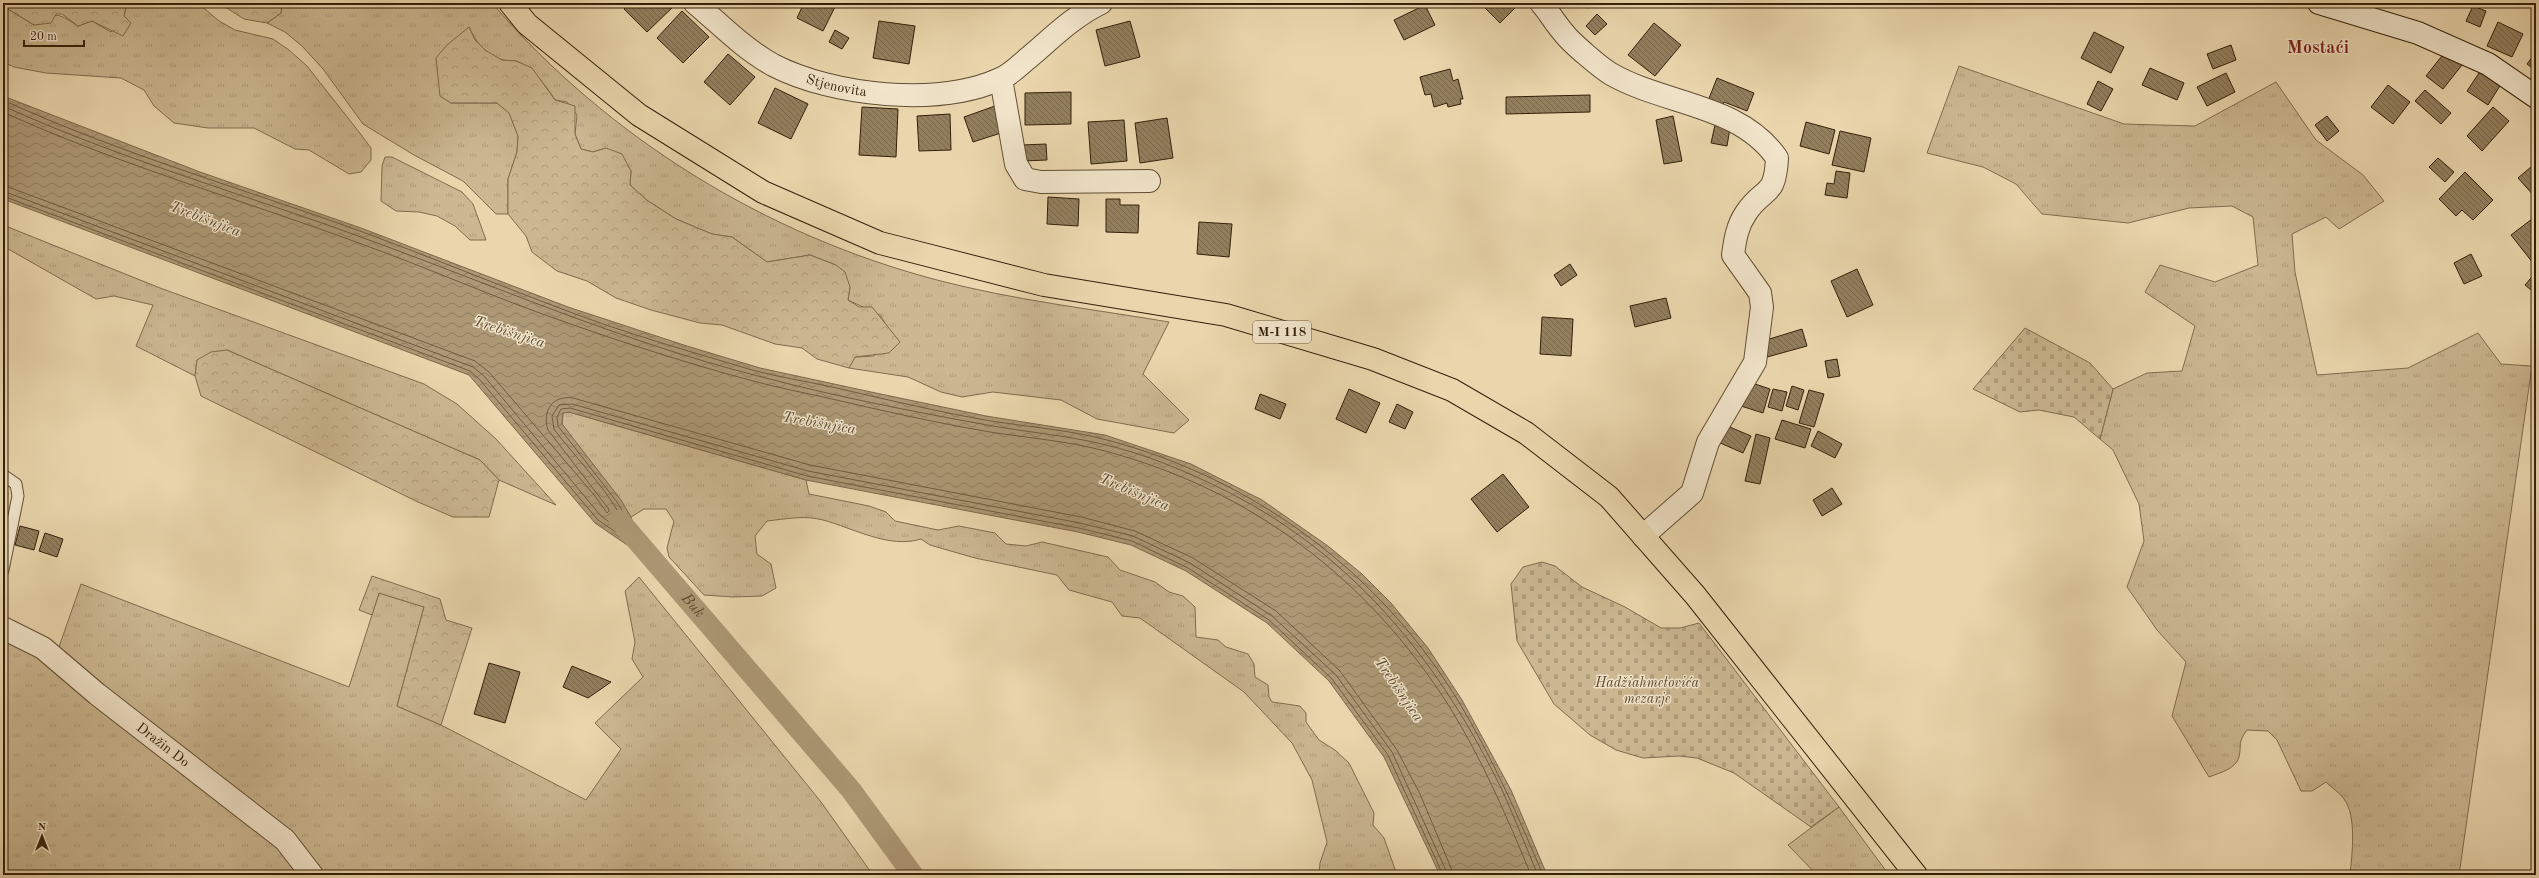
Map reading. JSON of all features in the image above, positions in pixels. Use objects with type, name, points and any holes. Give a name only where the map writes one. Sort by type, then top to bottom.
[{"type":"main road","name":"M-I 118","points":[[510,3],[527,24],[639,115],[763,192],[880,244],[1044,285],[1226,315],[1373,359],[1452,390],[1526,433],[1609,497],[1695,595],[1916,875]]},
{"type":"street","name":"Stjenovita","points":[[695,3],[749,49],[794,75],[819,83],[886,93],[937,96],[962,91],[1001,79],[1075,17],[1094,5]]},
{"type":"street","points":[[1541,3],[1564,34],[1610,74],[1636,86],[1728,118],[1753,131],[1769,146],[1777,158],[1774,183],[1746,212],[1736,235],[1733,255],[1760,292],[1762,307],[1755,362],[1708,442],[1692,493],[1643,536]]},
{"type":"street","points":[[2319,3],[2418,33],[2488,64],[2536,98]]},
{"type":"street","points":[[1001,79],[1016,164],[1025,180],[1041,182],[1149,182]]},
{"type":"street","name":"Dražin Do","points":[[3,628],[43,648],[97,694],[285,840],[312,875]]},
{"type":"lane","points":[[3,475],[16,484],[18,496],[3,570]]},
{"type":"green space","points":[[3,3],[8,9],[34,25],[57,15],[78,26],[92,21],[111,32],[124,16],[126,7],[141,3],[198,3],[219,21],[235,30],[273,39],[289,50],[307,66],[371,148],[371,160],[361,172],[349,174],[309,150],[295,149],[254,128],[208,128],[174,123],[154,106],[144,90],[121,78],[46,73],[14,67],[3,62]]},
{"type":"green space","points":[[4,3],[141,3],[126,7],[124,16],[131,23],[123,36],[92,21],[78,26],[62,14],[56,14],[51,23],[34,25],[8,9]]},
{"type":"green space","points":[[219,3],[282,3],[281,13],[267,23],[244,19]]},
{"type":"green space","points":[[282,3],[492,3],[537,52],[586,97],[639,138],[694,175],[752,208],[812,237],[874,261],[966,287],[1024,299],[1169,322],[1143,374],[1189,420],[1174,433],[1097,419],[1061,400],[993,392],[962,397],[941,392],[908,377],[849,368],[855,357],[874,356],[887,326],[880,315],[848,300],[850,287],[836,265],[810,255],[767,262],[732,237],[712,234],[676,219],[648,201],[630,185],[631,171],[606,148],[593,152],[581,149],[575,134],[577,115],[567,102],[555,100],[548,89],[533,72],[521,63],[492,56],[478,43],[469,27],[440,96],[451,103],[497,103],[509,112],[518,136],[517,152],[508,179],[508,214],[496,214],[463,181],[414,155],[363,124],[323,69],[302,46],[285,32],[267,23],[281,13]]},
{"type":"green space","points":[[469,27],[475,40],[485,50],[502,60],[516,61],[532,68],[555,100],[575,106],[575,134],[581,149],[593,152],[606,148],[622,154],[631,171],[630,185],[648,201],[676,219],[712,234],[732,237],[767,262],[810,255],[836,265],[845,272],[850,287],[848,300],[859,307],[872,307],[900,342],[889,353],[855,357],[849,368],[817,359],[802,348],[775,344],[722,325],[700,323],[651,310],[616,298],[587,281],[557,271],[532,252],[526,236],[508,214],[508,179],[517,152],[518,136],[509,113],[497,103],[451,103],[440,96],[436,58],[447,45]]},
{"type":"green space","points":[[1959,66],[2124,124],[2195,126],[2276,82],[2316,140],[2363,175],[2384,201],[2339,229],[2326,217],[2292,234],[2295,272],[2317,375],[2408,368],[2478,333],[2501,364],[2532,366],[2459,875],[2350,875],[2353,836],[2351,815],[2348,806],[2338,792],[2326,782],[2312,791],[2301,791],[2277,740],[2268,731],[2247,730],[2241,741],[2239,757],[2234,765],[2227,770],[2209,777],[2172,716],[2186,662],[2157,630],[2127,587],[2144,541],[2139,504],[2113,450],[2100,439],[2113,389],[2147,373],[2182,371],[2195,326],[2145,292],[2160,265],[2215,282],[2258,265],[2253,217],[2232,206],[2189,208],[2128,223],[2042,214],[2016,184],[1983,167],[1927,153]]},
{"type":"green space","points":[[385,157],[392,157],[462,192],[473,204],[486,240],[470,240],[455,226],[437,216],[419,212],[396,211],[381,201],[382,166]]},
{"type":"green space","points":[[3,225],[160,288],[424,384],[457,404],[496,439],[556,505],[499,480],[480,460],[227,350],[197,360],[195,376],[136,346],[153,305],[114,296],[96,299],[3,246]]},
{"type":"green space","points":[[2025,328],[2090,363],[2113,389],[2100,439],[2074,417],[2039,410],[2020,412],[1973,389]]},
{"type":"green space","points":[[227,350],[480,460],[499,480],[489,517],[453,517],[418,502],[201,396],[195,376],[197,360],[211,352]]},
{"type":"green space","points":[[569,412],[806,480],[809,494],[869,506],[886,512],[895,521],[938,530],[959,526],[995,533],[1006,544],[1026,546],[1042,542],[1108,557],[1120,570],[1155,582],[1169,592],[1183,596],[1195,607],[1196,637],[1218,640],[1226,647],[1248,654],[1254,664],[1255,677],[1268,685],[1269,697],[1272,702],[1300,706],[1306,713],[1306,722],[1319,740],[1335,750],[1349,763],[1374,813],[1373,825],[1384,838],[1397,875],[1319,875],[1320,863],[1327,842],[1312,780],[1292,743],[1244,692],[1140,618],[1122,616],[1112,602],[1069,590],[1057,575],[975,558],[930,545],[921,539],[896,541],[884,539],[823,520],[802,518],[767,521],[755,536],[757,554],[771,564],[776,588],[762,596],[733,597],[704,595],[669,557],[667,548],[674,521],[666,509],[644,509],[631,517],[562,424],[563,413]]},
{"type":"green space","points":[[3,491],[8,493],[3,518]]},
{"type":"green space","name":"Hadžiahmetovića mezarje","points":[[1542,562],[1555,566],[1582,587],[1625,607],[1661,628],[1680,628],[1699,623],[1839,807],[1811,827],[1734,773],[1697,758],[1679,756],[1643,758],[1616,750],[1590,735],[1554,704],[1517,641],[1511,584],[1523,567]]},
{"type":"green space","points":[[372,576],[440,599],[446,620],[472,628],[441,725],[397,706],[424,607],[379,593],[372,615],[359,610]]},
{"type":"green space","points":[[639,577],[821,802],[873,875],[3,875],[3,639],[53,664],[81,584],[349,687],[379,593],[424,607],[397,706],[441,725],[586,800],[621,749],[595,723],[643,677],[632,659],[635,642],[625,591]]},
{"type":"green space","points":[[1839,807],[1889,875],[1817,875],[1788,845]]},
{"type":"water","name":"Trebišnjica","points":[[3,96],[200,172],[361,228],[568,307],[687,346],[760,368],[871,392],[986,416],[1105,435],[1191,464],[1262,500],[1328,546],[1362,574],[1391,603],[1428,648],[1462,700],[1511,790],[1547,875],[1440,875],[1384,757],[1329,681],[1267,623],[1186,571],[1131,545],[1078,532],[806,480],[569,412],[563,413],[562,424],[621,500],[631,517],[638,540],[630,547],[595,523],[469,375],[3,199]]},
{"type":"building","points":[[630,3],[676,4],[647,32],[624,9]]},
{"type":"building","points":[[804,3],[832,3],[836,5],[823,31],[797,18]]},
{"type":"building","points":[[1480,3],[1520,3],[1500,23]]},
{"type":"building","points":[[1572,3],[1589,3],[1588,8]]},
{"type":"building","points":[[1425,5],[1435,25],[1404,40],[1394,20]]},
{"type":"building","points":[[2473,6],[2486,11],[2480,27],[2466,21]]},
{"type":"building","points":[[682,11],[709,37],[683,63],[657,38]]},
{"type":"building","points":[[1597,14],[1607,24],[1595,35],[1586,26]]},
{"type":"building","points":[[879,21],[915,26],[909,64],[873,58]]},
{"type":"building","points":[[1130,21],[1140,57],[1105,66],[1096,30]]},
{"type":"building","points":[[2498,22],[2523,34],[2512,57],[2487,46]]},
{"type":"building","points":[[1654,23],[1681,45],[1655,76],[1628,55]]},
{"type":"building","points":[[835,30],[849,38],[842,49],[829,42]]},
{"type":"building","points":[[2094,32],[2124,47],[2111,73],[2081,58]]},
{"type":"building","points":[[2231,45],[2236,60],[2213,69],[2207,54]]},
{"type":"building","points":[[2445,52],[2462,65],[2443,89],[2426,76]]},
{"type":"building","points":[[2536,52],[2536,71],[2527,64]]},
{"type":"building","points":[[728,54],[755,77],[730,105],[704,82]]},
{"type":"building","points":[[2150,68],[2184,83],[2177,100],[2142,85]]},
{"type":"building","points":[[1450,69],[1453,81],[1458,79],[1463,99],[1460,99],[1461,104],[1448,107],[1447,103],[1434,107],[1431,94],[1425,95],[1420,77]]},
{"type":"building","points":[[2481,70],[2501,84],[2488,105],[2467,91]]},
{"type":"building","points":[[2226,73],[2235,92],[2207,106],[2197,87]]},
{"type":"building","points":[[1717,78],[1754,93],[1747,111],[1724,102],[1722,107],[1708,101]]},
{"type":"building","points":[[2098,81],[2113,89],[2101,111],[2087,104]]},
{"type":"building","points":[[2388,85],[2410,102],[2393,124],[2371,107]]},
{"type":"building","points":[[775,88],[808,104],[791,139],[758,123]]},
{"type":"building","points":[[2425,90],[2451,113],[2441,124],[2415,101]]},
{"type":"building","points":[[1071,92],[1071,124],[1025,125],[1025,93]]},
{"type":"building","points":[[1590,95],[1590,112],[1506,114],[1506,97]]},
{"type":"building","points":[[995,106],[1004,132],[973,142],[964,117]]},
{"type":"building","points":[[862,107],[898,109],[896,157],[859,155]]},
{"type":"building","points":[[2493,107],[2509,121],[2482,151],[2467,136]]},
{"type":"building","points":[[950,114],[951,150],[919,151],[917,116]]},
{"type":"building","points":[[1673,116],[1682,161],[1664,164],[1656,120]]},
{"type":"building","points":[[2327,116],[2339,131],[2327,141],[2315,125]]},
{"type":"building","points":[[1167,118],[1173,158],[1140,163],[1135,123]]},
{"type":"building","points":[[1124,120],[1127,161],[1091,164],[1088,122]]},
{"type":"building","points":[[1806,122],[1835,130],[1829,154],[1800,146]]},
{"type":"building","points":[[1715,125],[1730,128],[1727,146],[1711,143]]},
{"type":"building","points":[[1840,131],[1871,138],[1864,172],[1832,165]]},
{"type":"building","points":[[1046,144],[1047,160],[1023,161],[1022,145]]},
{"type":"building","points":[[2438,158],[2454,172],[2445,182],[2429,167]]},
{"type":"building","points":[[2531,167],[2536,172],[2536,198],[2518,178]]},
{"type":"building","points":[[1836,171],[1850,173],[1847,198],[1825,195],[1827,183],[1834,184]]},
{"type":"building","points":[[2465,172],[2493,200],[2473,220],[2462,210],[2456,216],[2439,199]]},
{"type":"building","points":[[1048,197],[1079,199],[1078,226],[1047,224]]},
{"type":"building","points":[[1106,199],[1120,199],[1120,205],[1139,205],[1138,233],[1106,232]]},
{"type":"building","points":[[2536,216],[2536,260],[2533,263],[2511,235]]},
{"type":"building","points":[[1199,222],[1232,224],[1229,257],[1197,254]]},
{"type":"building","points":[[2471,254],[2482,276],[2464,284],[2454,263]]},
{"type":"building","points":[[1570,264],[1577,275],[1561,286],[1554,275]]},
{"type":"building","points":[[1857,269],[1873,305],[1847,317],[1831,281]]},
{"type":"building","points":[[2536,272],[2536,294],[2525,285]]},
{"type":"building","points":[[1666,298],[1671,318],[1635,327],[1630,306]]},
{"type":"building","points":[[1542,317],[1573,319],[1571,356],[1540,354]]},
{"type":"building","points":[[1802,329],[1807,346],[1767,357],[1763,341]]},
{"type":"building","points":[[1837,359],[1840,376],[1828,378],[1825,361]]},
{"type":"building","points":[[1749,382],[1770,389],[1763,413],[1741,406]]},
{"type":"building","points":[[1792,386],[1804,390],[1798,410],[1786,406]]},
{"type":"building","points":[[1349,389],[1380,403],[1366,433],[1336,419]]},
{"type":"building","points":[[1773,389],[1787,392],[1782,411],[1768,407]]},
{"type":"building","points":[[1809,390],[1824,394],[1814,427],[1799,423]]},
{"type":"building","points":[[1260,394],[1286,404],[1280,419],[1255,409]]},
{"type":"building","points":[[1397,404],[1413,412],[1405,429],[1389,422]]},
{"type":"building","points":[[1782,420],[1811,429],[1805,448],[1775,439]]},
{"type":"building","points":[[1725,425],[1751,436],[1743,453],[1718,442]]},
{"type":"building","points":[[1818,431],[1842,444],[1835,458],[1811,446]]},
{"type":"building","points":[[1756,434],[1770,438],[1760,484],[1745,481]]},
{"type":"building","points":[[1503,474],[1529,507],[1497,532],[1471,499]]},
{"type":"building","points":[[1832,488],[1842,504],[1822,516],[1813,500]]},
{"type":"building","points":[[20,526],[39,531],[34,550],[15,545]]},
{"type":"building","points":[[45,533],[63,539],[57,557],[39,551]]},
{"type":"building","points":[[489,663],[520,672],[505,723],[474,714]]},
{"type":"building","points":[[572,666],[611,682],[588,698],[563,687]]},
{"type":"waterway","name":"Buk","points":[[619,520],[851,790],[913,875]]},
{"type":"district","name":"Mostaći","points":[[2318,48]]}]
